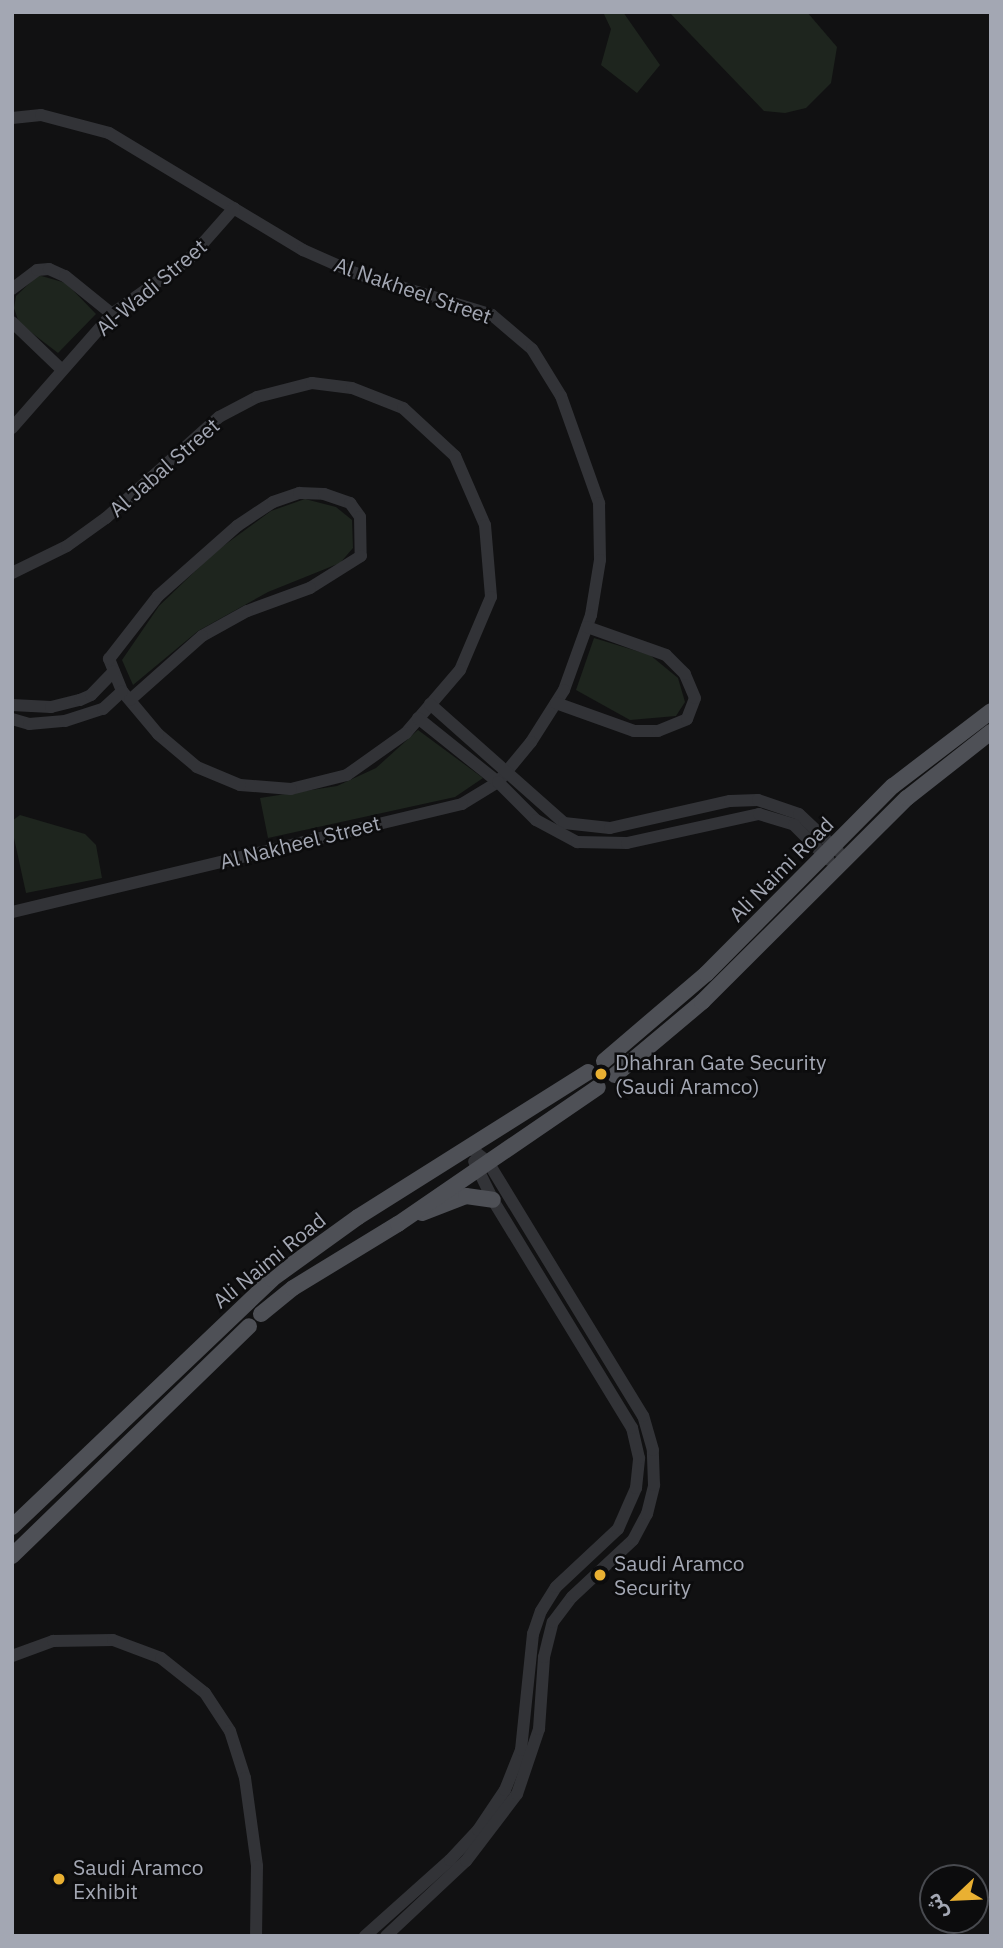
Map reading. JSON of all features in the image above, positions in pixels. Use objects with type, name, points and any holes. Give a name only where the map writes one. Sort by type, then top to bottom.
[{"type":"main road","name":"Ali Naimi Road","points":[[604,1061],[706,974],[913,769],[991,711]]},
{"type":"main road","name":"Ali Naimi Road","points":[[615,1075],[702,1002],[921,786],[991,732]]},
{"type":"main road","points":[[622,1046],[622,1058],[634,1060]]},
{"type":"main road","name":"Ali Naimi Road","points":[[12,1527],[272,1279],[358,1217],[582,1077],[588,1083],[593,1091],[398,1224],[293,1288],[261,1314]]},
{"type":"main road","points":[[398,1224],[454,1198],[473,1195],[493,1200]]},
{"type":"main road","name":"Ali Naimi Road","points":[[12,1556],[249,1326]]},
{"type":"street","name":"Al Nakheel Street","points":[[12,118],[41,116],[109,133],[303,250],[355,273],[492,315],[532,349],[561,396],[599,503],[600,560],[587,627],[556,703],[502,777],[462,804],[12,912]]},
{"type":"street","name":"Al-Wadi Street","points":[[12,428],[113,314],[189,259],[234,208]]},
{"type":"street","points":[[12,289],[37,270],[48,269],[65,276],[113,314]]},
{"type":"street","points":[[12,322],[62,370]]},
{"type":"street","name":"Al Jabal Street","points":[[12,573],[67,546],[106,518],[219,417],[257,397],[312,383],[352,388],[403,408],[455,456],[485,525],[491,597],[460,670],[406,733],[347,775],[291,789],[240,785],[197,767],[126,696]]},
{"type":"street","points":[[12,719],[29,724],[65,721],[103,709],[126,696],[202,636],[349,567],[361,556],[360,517],[350,503],[324,494],[299,493],[273,502],[194,561],[158,596],[109,659],[126,696]]},
{"type":"street","points":[[556,703],[634,731],[658,732],[687,719],[695,698],[685,674],[666,655],[587,627]]},
{"type":"street","points":[[12,705],[51,707],[80,700],[91,695],[114,671]]},
{"type":"street","points":[[430,704],[502,777]]},
{"type":"street","points":[[418,718],[564,823],[586,829],[758,800],[799,814],[829,851],[842,862]]},
{"type":"street","points":[[386,1936],[474,1854],[517,1794],[539,1729],[549,1634],[572,1597],[633,1540],[647,1514],[654,1485],[653,1450],[643,1416],[470,1147]]},
{"type":"street","points":[[365,1936],[459,1850],[505,1790],[521,1750],[533,1634],[556,1587],[618,1529],[636,1488],[639,1458],[632,1429],[493,1200],[482,1166]]},
{"type":"street","points":[[618,1529],[622,1539],[633,1540]]},
{"type":"street","points":[[556,1587],[569,1586],[572,1597]]},
{"type":"street","points":[[12,1656],[62,1640],[113,1640],[161,1657],[205,1693],[230,1731],[245,1778],[257,1866],[257,1932]]},
{"type":"shaded area","points":[[603,12],[623,12],[660,65],[637,93],[601,65],[611,29]]},
{"type":"shaded area","points":[[669,12],[807,12],[837,47],[831,83],[806,108],[785,113],[764,111]]},
{"type":"shaded area","points":[[38,275],[66,283],[96,314],[58,353],[19,323],[14,308],[16,296]]},
{"type":"shaded area","points":[[305,499],[336,507],[352,520],[353,548],[340,563],[268,592],[198,631],[133,685],[122,660],[159,606],[215,552],[271,511]]},
{"type":"shaded area","points":[[594,638],[650,655],[678,678],[685,702],[676,716],[630,720],[576,690]]},
{"type":"shaded area","points":[[418,730],[483,778],[455,797],[268,838],[260,798],[337,786],[376,768]]},
{"type":"shaded area","points":[[20,815],[85,834],[96,845],[102,878],[26,893],[12,829],[12,821]]},
{"type":"place","name":"Dhahran Gate Security (Saudi Aramco)","points":[[601,1074]]},
{"type":"place","name":"Saudi Aramco Security","points":[[600,1575]]},
{"type":"place","name":"Saudi Aramco Exhibit","points":[[59,1879]]}]
